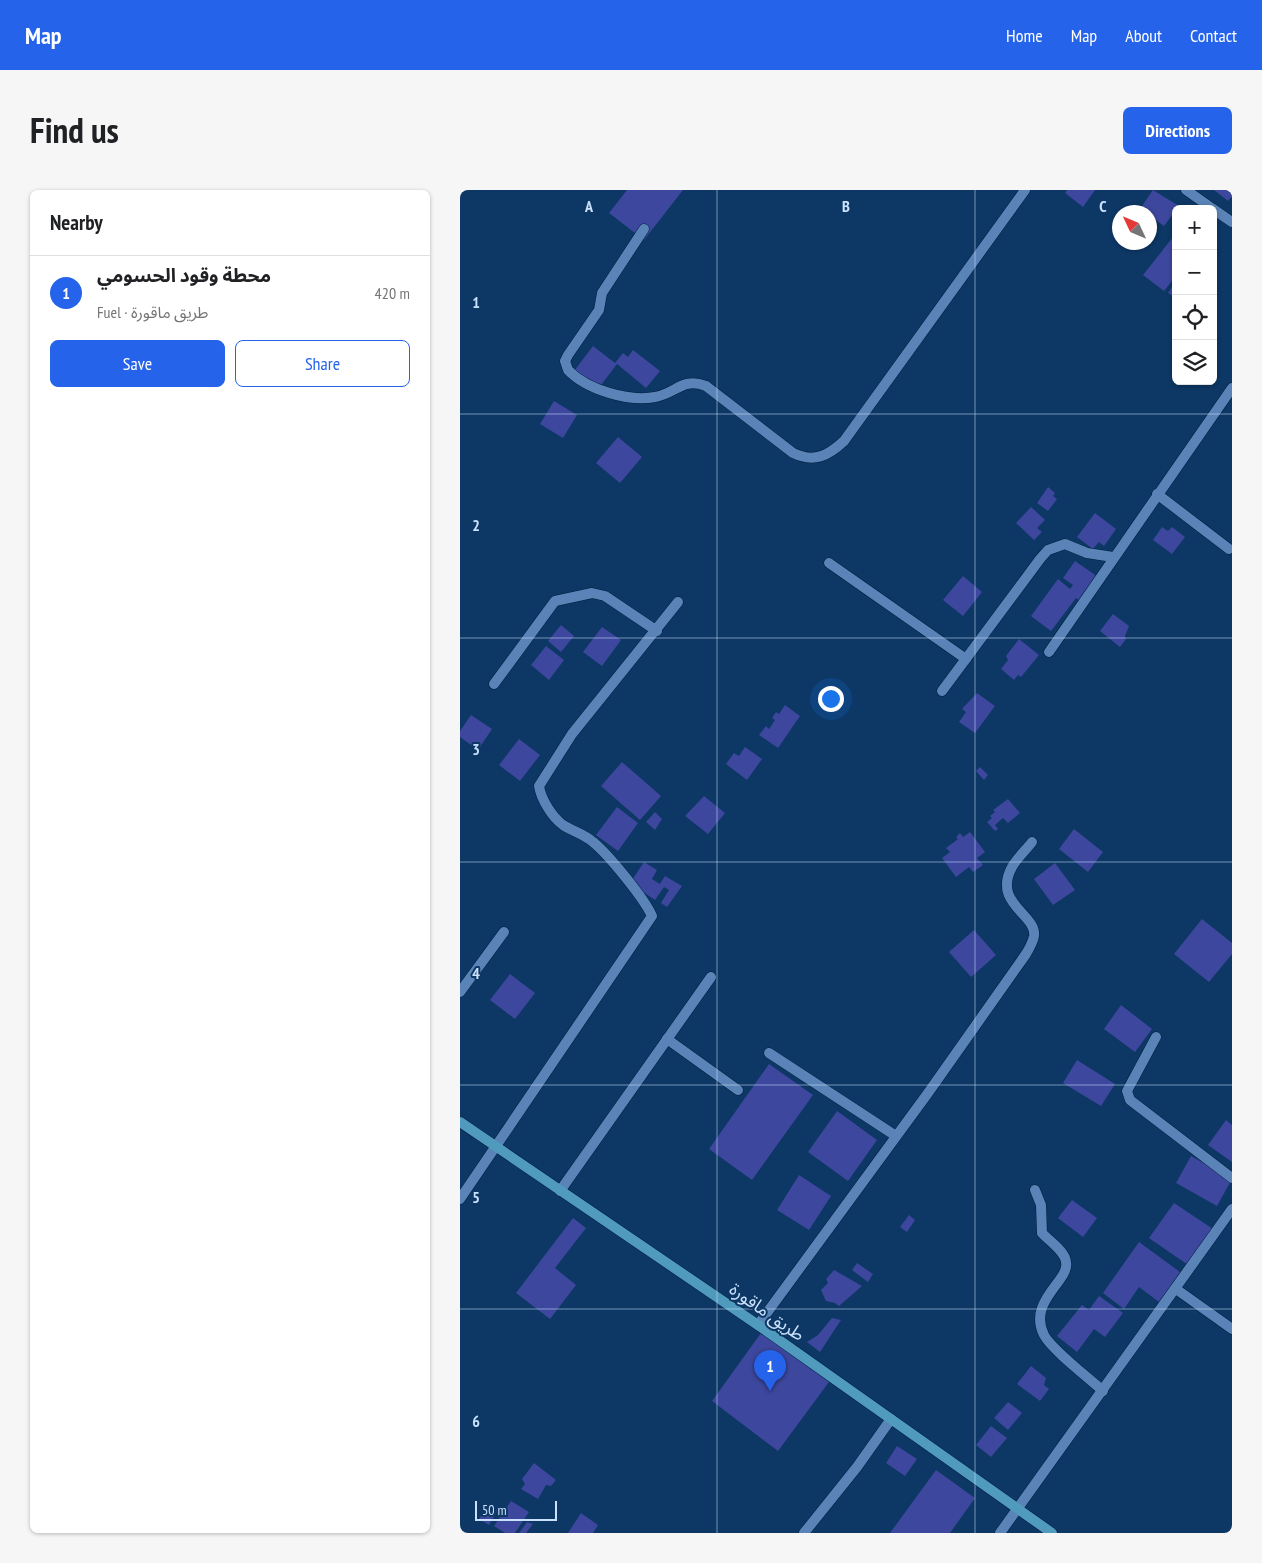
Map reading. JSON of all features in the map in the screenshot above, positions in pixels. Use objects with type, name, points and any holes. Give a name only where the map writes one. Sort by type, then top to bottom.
[{"type":"street","points":[[644,230],[602,293],[599,310],[568,354],[565,361],[568,370],[603,392],[626,396],[655,397],[684,384],[698,383],[706,386],[793,453],[804,458],[818,458],[831,453],[844,441],[1024,190]]},
{"type":"street","points":[[1186,190],[1207,205]]},
{"type":"street","points":[[1217,212],[1232,221]]},
{"type":"street","points":[[1049,652],[1113,557],[1232,388]]},
{"type":"street","points":[[1157,494],[1229,549]]},
{"type":"street","points":[[942,691],[1048,550],[1065,544],[1087,553],[1113,557]]},
{"type":"street","points":[[830,563],[966,659]]},
{"type":"street","points":[[494,684],[555,601],[592,593],[605,596],[657,632]]},
{"type":"street","points":[[460,1199],[652,916],[647,904],[612,860],[592,841],[562,824],[541,797],[539,786],[572,734],[657,632],[678,602]]},
{"type":"street","points":[[758,1325],[896,1136],[1032,944],[1033,929],[1014,906],[1007,886],[1013,866],[1032,842]]},
{"type":"street","points":[[460,992],[504,932]]},
{"type":"street","points":[[560,1191],[711,978]]},
{"type":"street","points":[[1156,1037],[1127,1092],[1130,1100],[1232,1178]]},
{"type":"street","points":[[668,1039],[738,1090]]},
{"type":"street","points":[[769,1053],[896,1136]]},
{"type":"street","name":"طريق ماقورة","points":[[460,1122],[758,1325],[1052,1533]]},
{"type":"street","points":[[1035,1190],[1041,1205],[1042,1233],[1064,1256],[1067,1263],[1064,1273],[1044,1302],[1041,1315],[1044,1334],[1103,1391]]},
{"type":"street","points":[[1000,1533],[1232,1209]]},
{"type":"street","points":[[1176,1289],[1232,1329]]},
{"type":"street","points":[[804,1533],[891,1419]]},
{"type":"building","points":[[627,190],[683,190],[644,240],[609,213]]},
{"type":"building","points":[[1067,190],[1095,190],[1083,207],[1065,193]]},
{"type":"building","points":[[1153,190],[1177,205],[1172,205],[1172,215],[1164,226],[1157,221],[1157,205],[1143,205]]},
{"type":"building","points":[[1214,190],[1232,190],[1232,196],[1228,201]]},
{"type":"building","points":[[1172,238],[1172,281],[1164,291],[1143,275]]},
{"type":"building","points":[[1172,287],[1172,296],[1168,293]]},
{"type":"building","points":[[593,346],[615,363],[623,353],[628,357],[633,350],[660,371],[646,388],[617,364],[598,389],[574,371]]},
{"type":"building","points":[[554,401],[577,415],[563,438],[540,424]]},
{"type":"building","points":[[618,437],[642,457],[620,483],[596,463]]},
{"type":"building","points":[[1048,487],[1055,493],[1053,496],[1057,499],[1048,511],[1037,503]]},
{"type":"building","points":[[1031,507],[1045,520],[1037,528],[1042,532],[1034,540],[1016,523]]},
{"type":"building","points":[[1095,513],[1116,529],[1104,546],[1099,542],[1093,549],[1077,537]]},
{"type":"building","points":[[1162,527],[1168,531],[1172,527],[1185,537],[1172,554],[1153,540]]},
{"type":"building","points":[[1075,561],[1098,577],[1080,601],[1076,598],[1051,631],[1031,616],[1058,579],[1070,589],[1073,585],[1063,578]]},
{"type":"building","points":[[963,576],[982,592],[963,616],[943,600]]},
{"type":"building","points":[[1113,614],[1129,626],[1125,636],[1126,639],[1120,647],[1100,631]]},
{"type":"building","points":[[561,625],[574,636],[561,652],[548,641]]},
{"type":"building","points":[[602,627],[621,640],[602,666],[583,652]]},
{"type":"building","points":[[1019,639],[1039,655],[1021,677],[1018,675],[1014,680],[1001,669],[1008,660],[1006,656]]},
{"type":"building","points":[[546,646],[564,660],[549,680],[531,665]]},
{"type":"building","points":[[977,693],[995,706],[975,733],[959,722],[966,712],[962,709]]},
{"type":"building","points":[[785,705],[800,716],[778,748],[759,735],[766,726],[769,729],[775,720],[772,718],[776,712],[779,714]]},
{"type":"building","points":[[471,715],[492,729],[478,750],[460,737],[460,731]]},
{"type":"building","points":[[519,739],[540,755],[520,781],[499,765]]},
{"type":"building","points":[[745,747],[762,759],[747,780],[726,764],[734,753],[739,756]]},
{"type":"building","points":[[622,762],[661,796],[640,820],[601,786]]},
{"type":"building","points":[[980,767],[988,775],[984,780],[976,771]]},
{"type":"building","points":[[704,796],[725,813],[708,834],[685,816]]},
{"type":"building","points":[[1008,799],[1020,813],[1008,823],[1003,818],[995,825],[998,829],[995,831],[987,822],[995,812],[993,810]]},
{"type":"building","points":[[617,807],[638,823],[618,851],[596,835]]},
{"type":"building","points":[[655,812],[662,819],[655,830],[646,822]]},
{"type":"building","points":[[1074,829],[1103,852],[1088,872],[1059,849]]},
{"type":"building","points":[[970,832],[985,852],[977,858],[983,865],[973,872],[969,867],[956,877],[942,858],[950,852],[946,848],[958,839],[956,837],[960,833],[963,837]]},
{"type":"building","points":[[644,862],[657,870],[652,879],[660,884],[665,876],[682,886],[667,907],[661,903],[669,890],[664,887],[655,900],[630,883]]},
{"type":"building","points":[[1055,863],[1075,890],[1053,905],[1034,879]]},
{"type":"building","points":[[1202,919],[1232,943],[1232,954],[1209,982],[1174,954]]},
{"type":"building","points":[[974,930],[996,955],[971,977],[949,952]]},
{"type":"building","points":[[510,974],[535,993],[515,1019],[490,1000]]},
{"type":"building","points":[[1121,1005],[1152,1029],[1135,1052],[1104,1029]]},
{"type":"building","points":[[1077,1060],[1115,1084],[1101,1106],[1063,1083]]},
{"type":"building","points":[[769,1064],[813,1095],[752,1180],[709,1149]]},
{"type":"building","points":[[837,1111],[877,1140],[848,1181],[808,1152]]},
{"type":"building","points":[[1226,1120],[1232,1125],[1232,1162],[1208,1145]]},
{"type":"building","points":[[1191,1156],[1232,1179],[1217,1206],[1176,1183]]},
{"type":"building","points":[[799,1175],[831,1196],[809,1230],[777,1210]]},
{"type":"building","points":[[1072,1200],[1097,1218],[1083,1237],[1058,1218]]},
{"type":"building","points":[[1174,1203],[1213,1229],[1188,1265],[1149,1238]]},
{"type":"building","points":[[909,1215],[915,1220],[907,1232],[900,1227]]},
{"type":"building","points":[[573,1218],[586,1228],[555,1268],[576,1285],[550,1319],[516,1293]]},
{"type":"building","points":[[1139,1242],[1180,1272],[1159,1302],[1139,1287],[1124,1309],[1103,1293]]},
{"type":"building","points":[[857,1263],[873,1274],[868,1282],[852,1270]]},
{"type":"building","points":[[834,1270],[862,1286],[839,1306],[826,1301],[821,1290],[828,1283],[826,1279]]},
{"type":"building","points":[[1099,1296],[1123,1313],[1105,1337],[1094,1329],[1077,1352],[1057,1336],[1082,1305],[1089,1310]]},
{"type":"building","points":[[832,1318],[841,1320],[820,1352],[807,1342],[818,1335]]},
{"type":"building","points":[[761,1333],[829,1382],[778,1451],[712,1401]]},
{"type":"building","points":[[1031,1366],[1046,1378],[1044,1385],[1049,1389],[1040,1401],[1017,1384]]},
{"type":"building","points":[[1008,1402],[1022,1413],[1008,1430],[994,1418]]},
{"type":"building","points":[[991,1426],[1007,1438],[991,1457],[976,1445]]},
{"type":"building","points":[[897,1446],[917,1459],[905,1476],[886,1463]]},
{"type":"building","points":[[534,1463],[556,1480],[551,1486],[546,1485],[538,1499],[521,1489],[525,1484],[522,1479]]},
{"type":"building","points":[[936,1470],[975,1498],[950,1533],[890,1533]]},
{"type":"building","points":[[511,1501],[529,1512],[515,1533],[505,1533],[494,1526]]},
{"type":"building","points":[[489,1504],[498,1510],[489,1525],[479,1519]]},
{"type":"building","points":[[581,1513],[598,1525],[593,1533],[568,1533]]},
{"type":"building","points":[[527,1522],[533,1524],[526,1533],[519,1533]]},
{"type":"place","name":"محطة وقود الحسومي","points":[[770,1391]]}]
